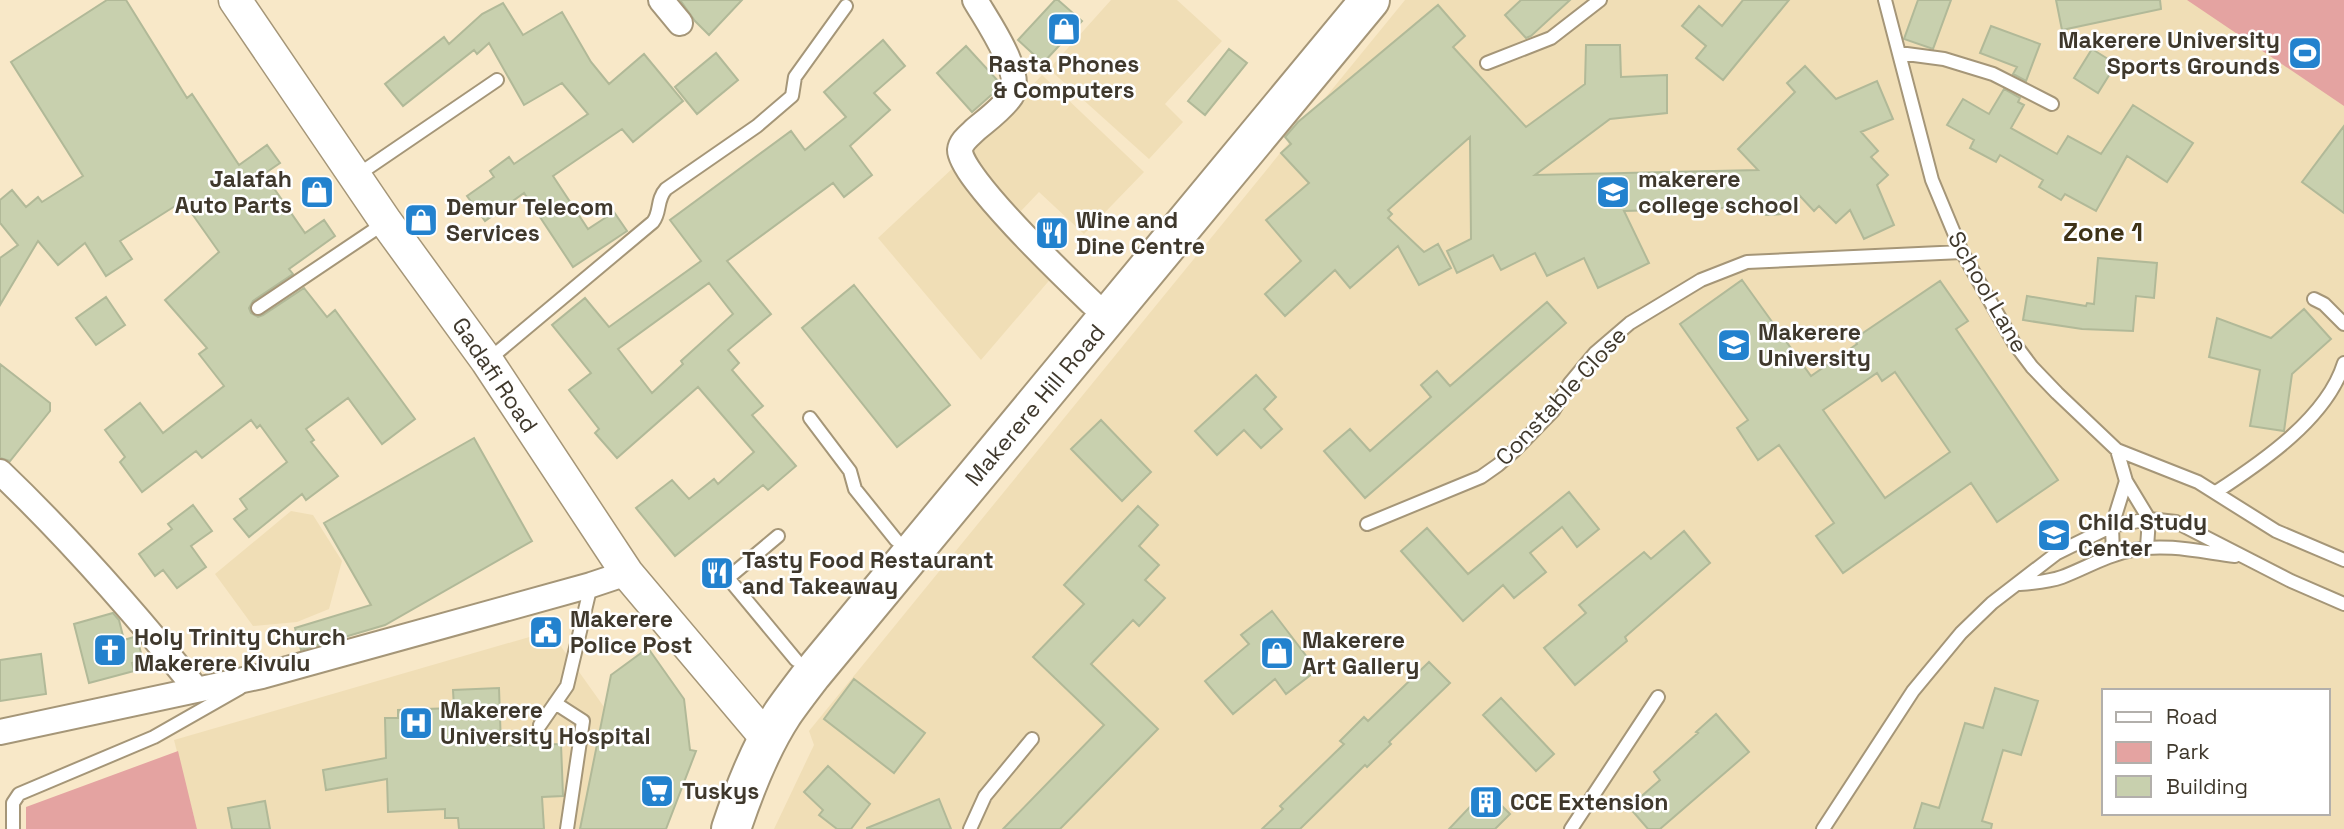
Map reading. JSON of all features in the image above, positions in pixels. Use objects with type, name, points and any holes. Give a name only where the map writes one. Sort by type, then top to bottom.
[{"type":"main road","name":"Makerere Hill Road","points":[[731,829],[761,731],[764,702],[1339,0]]},
{"type":"main road","name":"Makerere Hill Road","points":[[708,829],[720,794],[761,731],[782,714],[812,674],[1370,0]]},
{"type":"street","points":[[662,0],[680,23]]},
{"type":"street","points":[[975,0],[1003,50],[1015,84],[1012,94],[1001,108],[965,139],[960,148],[963,161],[974,178],[1034,245],[1092,303]]},
{"type":"street","name":"Gadafi Road","points":[[243,6],[386,222],[487,361],[627,573],[761,731]]},
{"type":"street","points":[[0,472],[87,560],[144,624],[197,690]]},
{"type":"street","points":[[0,732],[262,676],[627,573]]},
{"type":"lane","points":[[1487,63],[1551,38],[1600,0]]},
{"type":"lane","name":"School Lane","points":[[1885,0],[1932,180],[1962,253],[2014,343],[2032,367],[2116,450],[2126,481],[2149,519]]},
{"type":"lane","points":[[487,361],[653,222],[658,212],[658,200],[666,189],[757,126],[792,96],[794,77],[846,6]]},
{"type":"lane","points":[[1899,53],[1944,59],[1993,74],[2052,104]]},
{"type":"lane","points":[[356,176],[497,80]]},
{"type":"lane","points":[[258,308],[386,222]]},
{"type":"lane","name":"Constable Close","points":[[1367,524],[1480,477],[1498,465],[1553,411],[1570,383],[1595,353],[1630,323],[1700,280],[1747,262],[1962,253]]},
{"type":"lane","points":[[2314,299],[2325,304],[2344,324]]},
{"type":"lane","points":[[2216,492],[2264,459],[2304,423],[2333,387],[2344,363]]},
{"type":"lane","points":[[810,418],[850,471],[855,489],[896,540]]},
{"type":"lane","points":[[2116,450],[2180,474],[2216,492],[2276,531],[2344,559]]},
{"type":"lane","points":[[2113,555],[2112,526],[2126,481]]},
{"type":"lane","points":[[2147,547],[2149,519]]},
{"type":"lane","points":[[1823,829],[1913,691],[1961,632],[1992,603],[2057,553],[2112,526],[2149,519],[2176,522],[2344,604]]},
{"type":"lane","points":[[778,536],[728,578],[796,660]]},
{"type":"lane","points":[[2018,584],[2039,583],[2062,577],[2087,564],[2147,547],[2244,557]]},
{"type":"lane","points":[[540,725],[567,686],[591,585]]},
{"type":"lane","points":[[13,829],[13,803],[19,794],[154,737],[262,676]]},
{"type":"lane","points":[[1571,829],[1658,697]]},
{"type":"lane","points":[[555,703],[583,721],[567,829]]},
{"type":"lane","points":[[970,829],[985,796],[1032,739]]},
{"type":"shaded area","points":[[1111,0],[1177,0],[1222,41],[1165,104],[1183,122],[1149,159],[1049,69]]},
{"type":"shaded area","name":"Makerere University","points":[[1405,0],[2344,0],[2344,829],[774,829],[814,745],[809,731]]},
{"type":"shaded area","points":[[1042,75],[1144,172],[1084,234],[1039,192],[1021,211],[964,157]]},
{"type":"shaded area","points":[[954,167],[1053,276],[981,360],[878,238]]},
{"type":"shaded area","points":[[291,511],[313,515],[342,561],[329,609],[297,622],[253,626],[215,574]]},
{"type":"shaded area","name":"Makerere University Hospital","points":[[550,631],[604,707],[580,829],[197,829],[174,740]]},
{"type":"green space","name":"Makerere University Sports Grounds","points":[[2187,0],[2344,0],[2344,106]]},
{"type":"green space","points":[[178,751],[197,829],[26,829],[26,807]]},
{"type":"building","points":[[107,0],[126,0],[187,98],[192,94],[239,165],[267,145],[280,163],[264,174],[305,233],[324,220],[335,236],[289,269],[293,274],[253,301],[249,308],[251,313],[258,317],[263,315],[304,288],[327,317],[335,310],[415,419],[382,444],[348,398],[306,429],[314,440],[311,442],[338,476],[306,500],[302,494],[249,537],[234,519],[247,509],[240,499],[287,462],[260,425],[257,428],[251,420],[202,458],[196,451],[142,492],[120,462],[125,457],[105,430],[140,403],[163,433],[224,386],[199,354],[207,348],[165,300],[219,252],[183,201],[120,241],[132,259],[106,276],[85,243],[58,265],[38,241],[0,305],[0,258],[18,245],[0,223],[0,200],[12,190],[26,207],[38,197],[42,202],[83,176],[11,62]]},
{"type":"building","points":[[680,0],[742,0],[709,35]]},
{"type":"building","points":[[1055,0],[1082,21],[1043,63],[1018,40]]},
{"type":"building","points":[[1521,0],[1570,0],[1526,38],[1505,15]]},
{"type":"building","points":[[1743,0],[1789,0],[1723,80],[1696,58],[1706,46],[1682,26],[1699,6],[1722,26]]},
{"type":"building","points":[[1918,0],[1951,0],[1933,49],[1904,39]]},
{"type":"building","points":[[2056,0],[2160,0],[2161,9],[2062,30]]},
{"type":"building","points":[[503,3],[523,35],[562,12],[591,62],[609,84],[644,54],[683,101],[633,142],[622,129],[553,176],[588,229],[614,212],[627,231],[573,267],[524,193],[485,221],[467,196],[494,177],[490,171],[509,157],[514,164],[588,114],[562,83],[524,105],[489,43],[477,54],[474,50],[403,106],[385,84],[444,37],[449,44],[482,14]]},
{"type":"building","points":[[1438,5],[1465,36],[1453,47],[1526,127],[1585,84],[1586,45],[1620,45],[1621,77],[1667,75],[1667,113],[1610,119],[1535,175],[1758,170],[1738,149],[1795,92],[1787,83],[1805,66],[1836,99],[1877,81],[1893,119],[1861,132],[1878,151],[1871,157],[1888,175],[1877,185],[1894,225],[1864,239],[1850,210],[1836,223],[1819,206],[1814,211],[1800,196],[1782,214],[1766,215],[1759,207],[1624,211],[1649,263],[1598,288],[1584,258],[1547,276],[1535,253],[1501,270],[1493,255],[1457,273],[1447,251],[1471,239],[1470,137],[1388,210],[1392,214],[1388,218],[1424,252],[1438,244],[1451,268],[1419,285],[1398,246],[1350,288],[1335,270],[1285,316],[1265,294],[1301,261],[1266,220],[1309,183],[1281,153],[1291,144],[1285,137],[1298,122]]},
{"type":"building","points":[[1991,26],[2040,44],[2026,81],[2013,74],[2017,67],[1980,53]]},
{"type":"building","points":[[883,40],[905,66],[874,93],[890,110],[850,146],[872,175],[844,197],[833,183],[727,261],[771,314],[728,350],[739,363],[732,370],[763,406],[752,415],[796,466],[768,490],[763,485],[675,556],[636,508],[672,480],[689,499],[714,479],[718,484],[754,452],[698,387],[617,458],[595,433],[599,429],[569,390],[591,373],[552,325],[585,298],[609,327],[701,261],[670,220],[791,131],[805,150],[846,117],[824,92]],"holes":[[[709,283],[733,314],[681,361],[683,364],[652,393],[618,349]]]},
{"type":"building","points":[[966,46],[999,82],[997,90],[972,112],[937,73]]},
{"type":"building","points":[[1229,49],[1247,63],[1205,115],[1188,101]]},
{"type":"building","points":[[2092,49],[2116,64],[2098,93],[2074,78]]},
{"type":"building","points":[[716,53],[738,80],[697,114],[675,87]]},
{"type":"building","points":[[2004,89],[2020,98],[2018,102],[2024,105],[2011,128],[2057,154],[2068,136],[2101,154],[2133,105],[2193,143],[2167,182],[2127,156],[2096,211],[2065,194],[2061,200],[2039,187],[2043,180],[2000,155],[1996,162],[1970,148],[1974,140],[1947,125],[1963,99],[1989,114]]},
{"type":"building","points":[[2344,126],[2344,213],[2302,182]]},
{"type":"building","points":[[2098,258],[2157,263],[2154,298],[2136,296],[2133,331],[2082,329],[2023,320],[2027,296],[2086,306],[2087,303],[2094,304]]},
{"type":"building","points":[[1742,280],[1811,376],[1857,344],[1854,339],[1940,281],[1968,321],[1956,329],[2058,480],[1997,522],[1971,483],[1843,573],[1816,536],[1834,523],[1779,445],[1758,460],[1737,428],[1748,420],[1680,324]],"holes":[[[1895,372],[1950,452],[1885,498],[1823,410],[1877,373],[1882,381]]]},
{"type":"building","points":[[854,285],[950,405],[897,447],[802,328]]},
{"type":"building","points":[[106,297],[125,325],[96,345],[76,318]]},
{"type":"building","points":[[1547,302],[1566,323],[1365,498],[1324,451],[1350,429],[1370,451],[1431,397],[1421,385],[1437,371],[1450,386]]},
{"type":"building","points":[[2304,309],[2331,339],[2292,374],[2284,431],[2250,426],[2260,370],[2209,357],[2217,318],[2271,338]]},
{"type":"building","points":[[0,364],[50,403],[50,411],[10,461],[0,458]]},
{"type":"building","points":[[1256,375],[1276,397],[1264,409],[1282,429],[1261,448],[1244,430],[1217,455],[1195,431]]},
{"type":"building","points":[[1101,420],[1151,472],[1122,501],[1071,449]]},
{"type":"building","points":[[474,438],[532,541],[385,625],[301,650],[295,628],[371,605],[324,523]]},
{"type":"building","points":[[1569,492],[1599,529],[1577,547],[1562,527],[1530,553],[1546,572],[1514,598],[1503,585],[1463,621],[1401,551],[1427,528],[1468,574]]},
{"type":"building","points":[[193,505],[212,531],[191,546],[206,567],[177,588],[163,570],[155,576],[139,554],[172,529],[168,524]]},
{"type":"building","points":[[1138,506],[1158,525],[1139,546],[1159,565],[1145,580],[1165,598],[1139,626],[1133,620],[1091,664],[1158,729],[1060,829],[1003,829],[1104,725],[1033,657],[1084,604],[1064,585]]},
{"type":"building","points":[[1684,531],[1710,563],[1625,637],[1627,641],[1575,685],[1544,648],[1586,613],[1579,605],[1644,552],[1651,559]]},
{"type":"building","points":[[1272,611],[1317,670],[1286,694],[1275,679],[1233,714],[1205,681],[1249,644],[1241,635]]},
{"type":"building","name":"Holy Trinity Church Makerere Kivulu","points":[[113,613],[119,620],[124,640],[134,637],[138,642],[143,660],[132,663],[134,671],[89,683],[74,624]]},
{"type":"building","points":[[648,648],[684,699],[690,750],[696,751],[666,829],[580,829],[611,675]]},
{"type":"building","points":[[41,654],[46,694],[0,701],[0,660]]},
{"type":"building","points":[[1429,662],[1450,683],[1389,742],[1391,744],[1367,767],[1365,765],[1300,829],[1262,829],[1283,809],[1280,806],[1344,744],[1340,741],[1364,717],[1368,721]]},
{"type":"building","points":[[854,679],[925,733],[894,773],[824,719]]},
{"type":"building","points":[[499,688],[501,746],[561,744],[563,796],[542,797],[544,829],[459,829],[458,818],[445,818],[445,809],[388,812],[387,779],[326,790],[323,770],[386,758],[385,718],[398,718],[398,710],[454,708],[453,690]]},
{"type":"building","points":[[1995,688],[2038,701],[2021,755],[2003,750],[1982,821],[1992,824],[1991,829],[1914,829],[1922,803],[1939,808],[1965,723],[1983,728]]},
{"type":"building","points":[[1501,698],[1554,754],[1536,771],[1483,715]]},
{"type":"building","points":[[1716,714],[1749,752],[1660,829],[1648,829],[1629,807],[1660,780],[1654,772]]},
{"type":"building","points":[[828,766],[870,804],[851,829],[837,829],[819,815],[823,810],[804,792]]},
{"type":"building","name":"CCE Extension","points":[[1486,790],[1510,814],[1495,829],[1449,829]]},
{"type":"building","points":[[939,799],[951,829],[867,829],[867,828]]},
{"type":"building","points":[[265,801],[270,829],[232,829],[228,808]]},
{"type":"place","name":"Rasta Phones & Computers","points":[[1064,29]]},
{"type":"place","name":"Makerere University Sports Grounds","points":[[2305,53]]},
{"type":"place","name":"Jalafah Auto Parts","points":[[317,192]]},
{"type":"place","name":"makerere college school","points":[[1613,192]]},
{"type":"place","name":"Demur Telecom Services","points":[[421,220]]},
{"type":"place","name":"Wine and Dine Centre","points":[[1052,233]]},
{"type":"place","name":"Makerere University","points":[[1734,345]]},
{"type":"place","name":"Child Study Center","points":[[2054,535]]},
{"type":"place","name":"Tasty Food Restaurant and Takeaway","points":[[717,573]]},
{"type":"place","name":"Makerere Police Post","points":[[546,632]]},
{"type":"place","name":"Holy Trinity Church Makerere Kivulu","points":[[110,650]]},
{"type":"place","name":"Makerere Art Gallery","points":[[1277,653]]},
{"type":"place","name":"Makerere University Hospital","points":[[416,723]]},
{"type":"place","name":"Tuskys","points":[[657,791]]},
{"type":"place","name":"CCE Extension","points":[[1486,802]]},
{"type":"district","name":"Zone 1","points":[[2103,232]]}]
